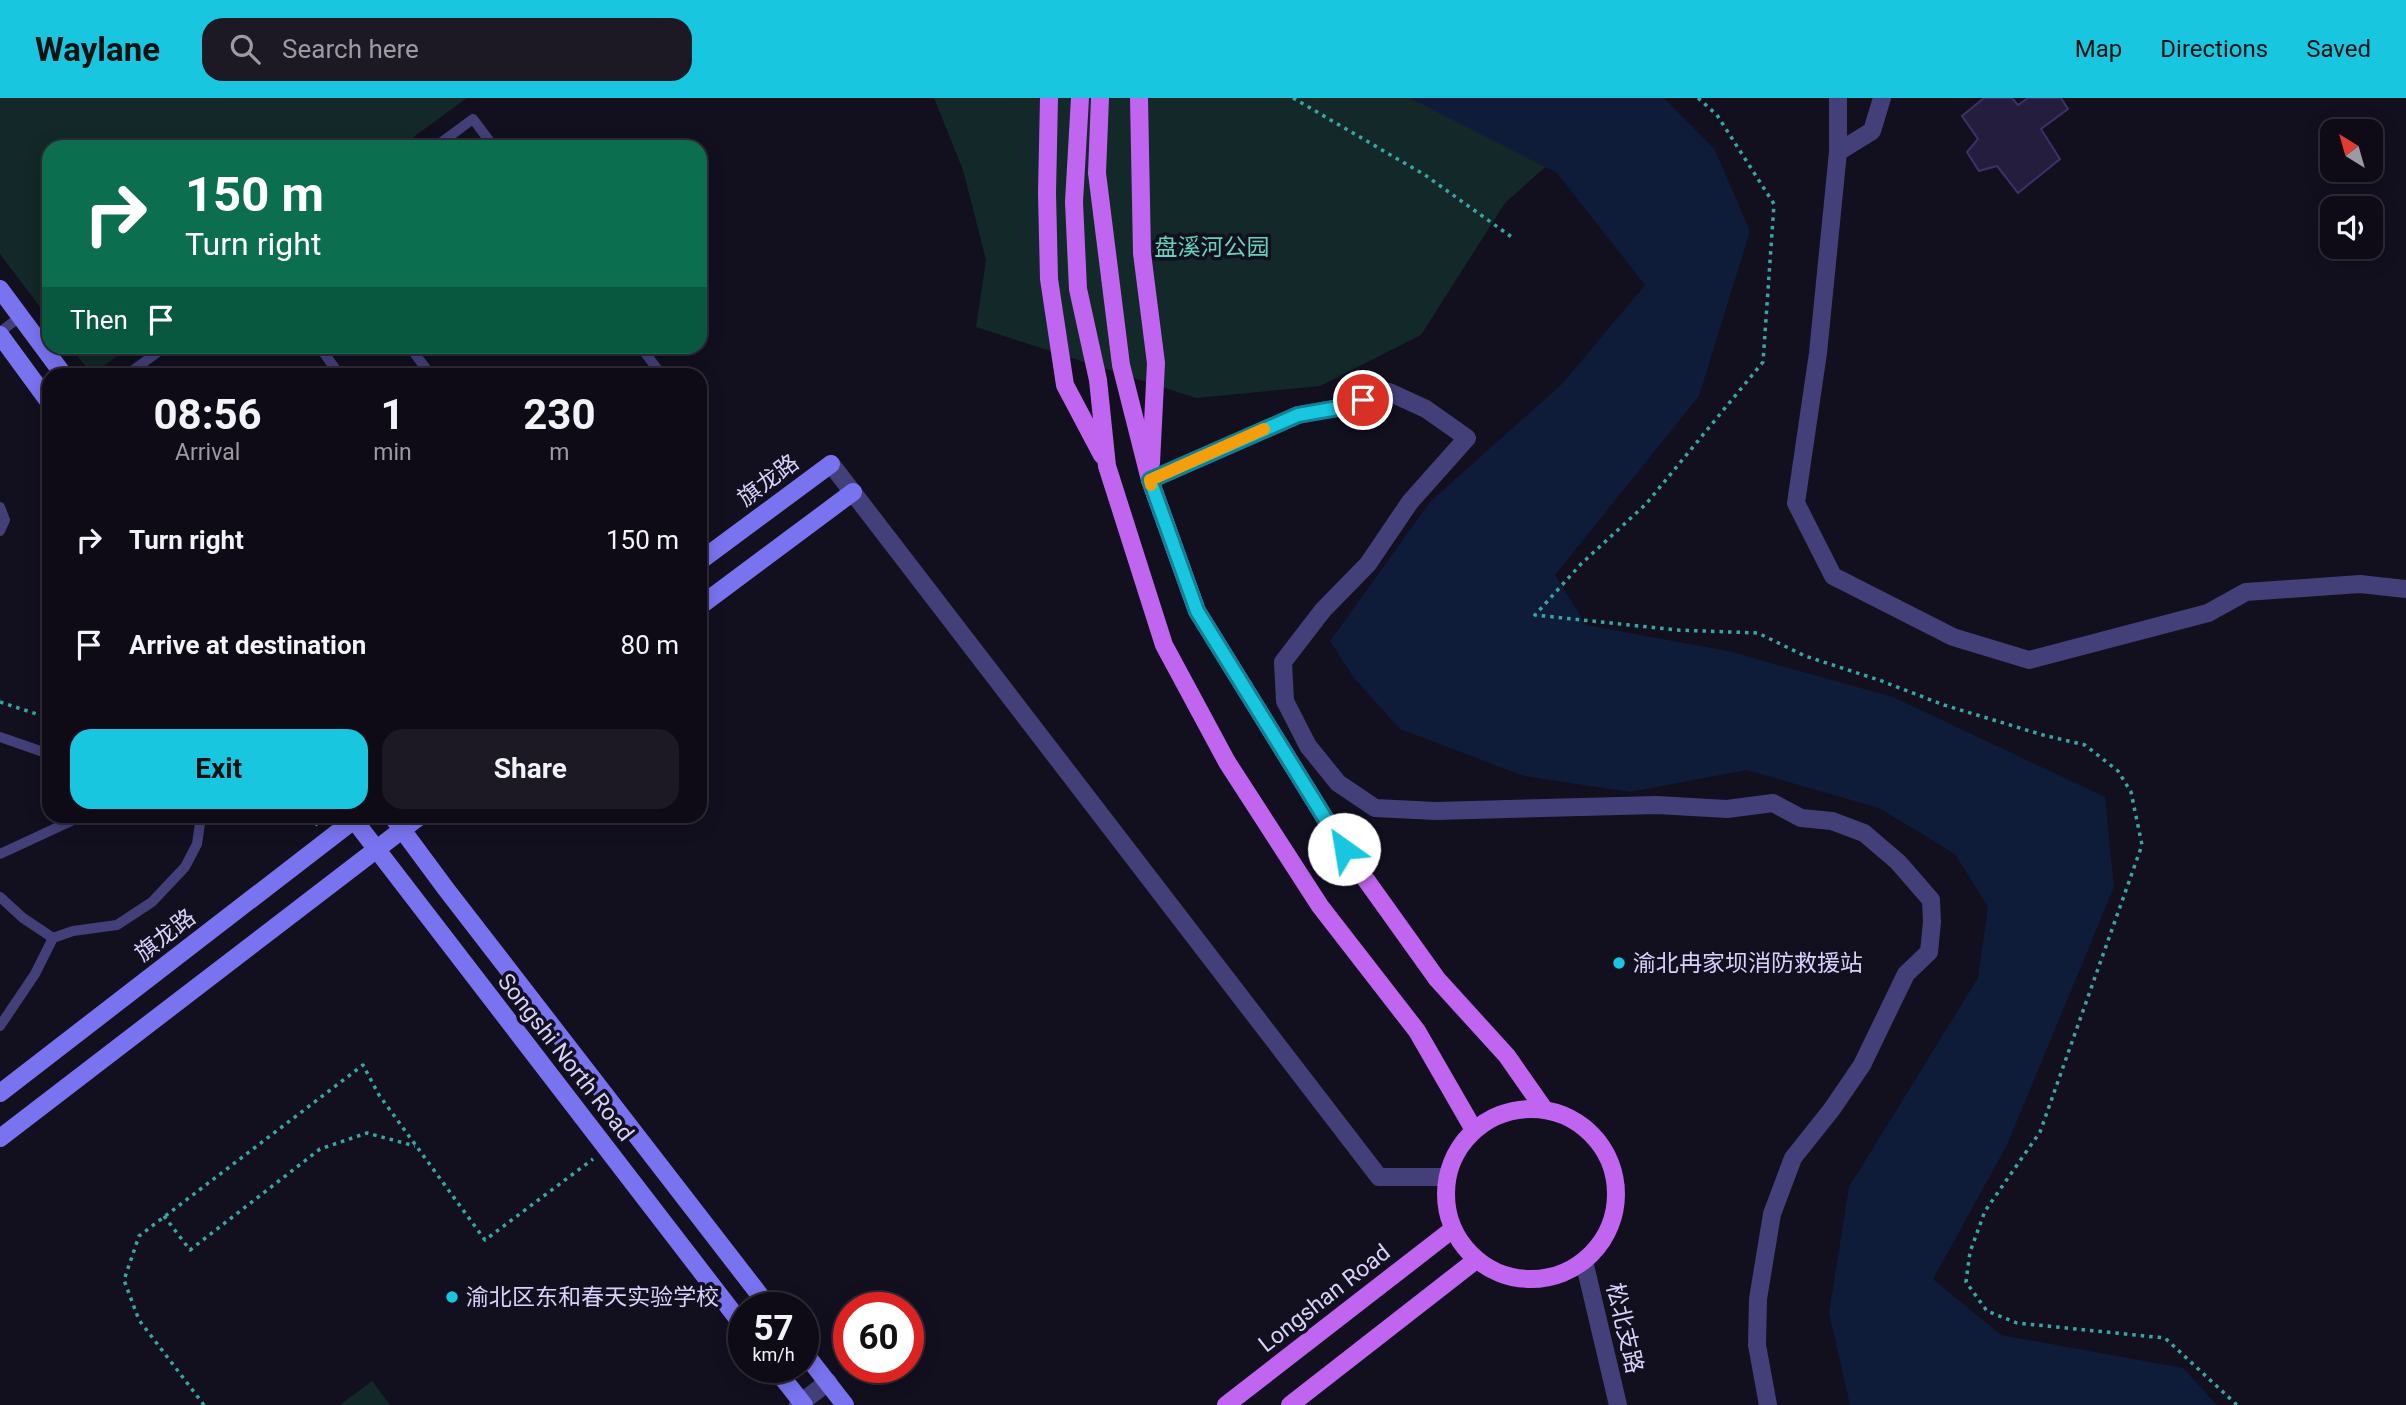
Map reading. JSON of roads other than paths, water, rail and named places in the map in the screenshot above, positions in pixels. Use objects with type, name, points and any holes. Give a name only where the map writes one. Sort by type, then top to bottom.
[{"type":"main road","points":[[1049,98],[1049,279],[1065,385],[1107,466],[1164,645],[1227,762],[1320,906],[1417,1031],[1474,1130]]},
{"type":"main road","points":[[1080,98],[1074,202],[1078,289],[1098,380],[1107,466]]},
{"type":"main road","points":[[1100,98],[1097,173],[1121,365],[1150,480],[1197,611],[1344,849],[1437,979],[1507,1056],[1544,1109]]},
{"type":"main road","points":[[1139,98],[1142,254],[1156,363],[1150,480]]},
{"type":"main road","points":[[0,289],[42,346]]},
{"type":"main road","points":[[0,334],[42,392]]},
{"type":"main road","points":[[48,354],[58,368]]},
{"type":"main road","name":"旗龙路","points":[[707,556],[831,464]]},
{"type":"main road","points":[[707,601],[853,492]]},
{"type":"main road","name":"旗龙路","points":[[0,1093],[346,823]]},
{"type":"main road","name":"Songshi North Road","points":[[358,823],[728,1306]]},
{"type":"main road","points":[[0,1138],[377,850],[396,823]]},
{"type":"main road","name":"Songshi North Road","points":[[398,823],[454,900],[757,1292]]},
{"type":"main road","points":[[1519,1109],[1544,1109],[1571,1118],[1593,1135],[1609,1158],[1616,1186],[1614,1214],[1603,1240],[1584,1261],[1558,1275],[1529,1280],[1500,1274],[1476,1260],[1462,1245],[1452,1230],[1445,1203],[1447,1177],[1457,1151],[1474,1130],[1495,1116],[1519,1109]]},
{"type":"main road","name":"Longshan Road","points":[[1226,1405],[1452,1230]]},
{"type":"main road","points":[[1290,1405],[1476,1260]]},
{"type":"main road","points":[[819,1371],[845,1405]]},
{"type":"main road","points":[[786,1383],[801,1404]]},
{"type":"street","points":[[1838,98],[1838,152],[1818,353],[1796,503],[1833,576],[1953,637],[2029,660],[2208,613],[2246,592],[2360,584],[2406,589]]},
{"type":"street","points":[[1838,152],[1872,131],[1882,98]]},
{"type":"street","points":[[1150,480],[1298,415],[1338,408],[1389,392],[1426,409],[1467,438],[1410,502],[1368,564],[1323,610],[1283,662],[1285,701],[1308,746],[1338,782],[1375,808],[1412,810],[1657,805],[1727,809],[1773,803],[1801,818],[1832,821],[1864,833],[1899,862],[1931,900],[1929,951],[1906,974],[1862,1065],[1832,1110],[1793,1158],[1772,1214],[1758,1299],[1757,1345],[1768,1405]]},
{"type":"street","points":[[831,464],[1378,1177],[1447,1177]]},
{"type":"street","name":"松北支路","points":[[1584,1261],[1618,1405]]},
{"type":"street","points":[[801,1404],[828,1382]]},
{"type":"lane","points":[[444,140],[473,119],[489,140]]},
{"type":"lane","points":[[0,334],[20,317]]},
{"type":"lane","points":[[136,368],[155,354]]},
{"type":"lane","points":[[0,507],[5,520],[0,531]]},
{"type":"lane","points":[[0,737],[42,752]]},
{"type":"lane","points":[[0,855],[67,823]]},
{"type":"lane","points":[[0,1026],[35,974],[53,938],[73,931],[117,925],[152,902],[185,867],[197,844],[200,823]]},
{"type":"lane","points":[[0,897],[23,918],[53,938]]},
{"type":"water","points":[[1410,98],[1664,98],[1715,150],[1750,231],[1699,396],[1555,575],[1586,625],[1728,651],[1893,697],[2105,797],[2114,887],[2007,1145],[1933,1279],[2001,1335],[2183,1368],[2217,1405],[1850,1405],[1829,1313],[1849,1187],[1978,978],[1988,907],[1955,854],[1879,808],[1747,770],[1630,792],[1524,776],[1400,729],[1354,678],[1330,641],[1430,502],[1563,383],[1645,285],[1557,173]]},
{"type":"place","name":"渝北冉家坝消防救援站","points":[[1619,963]]},
{"type":"place","name":"渝北区东和春天实验学校","points":[[452,1297]]},
{"type":"park label","name":"盘溪河公园","points":[[1212,247]]}]
